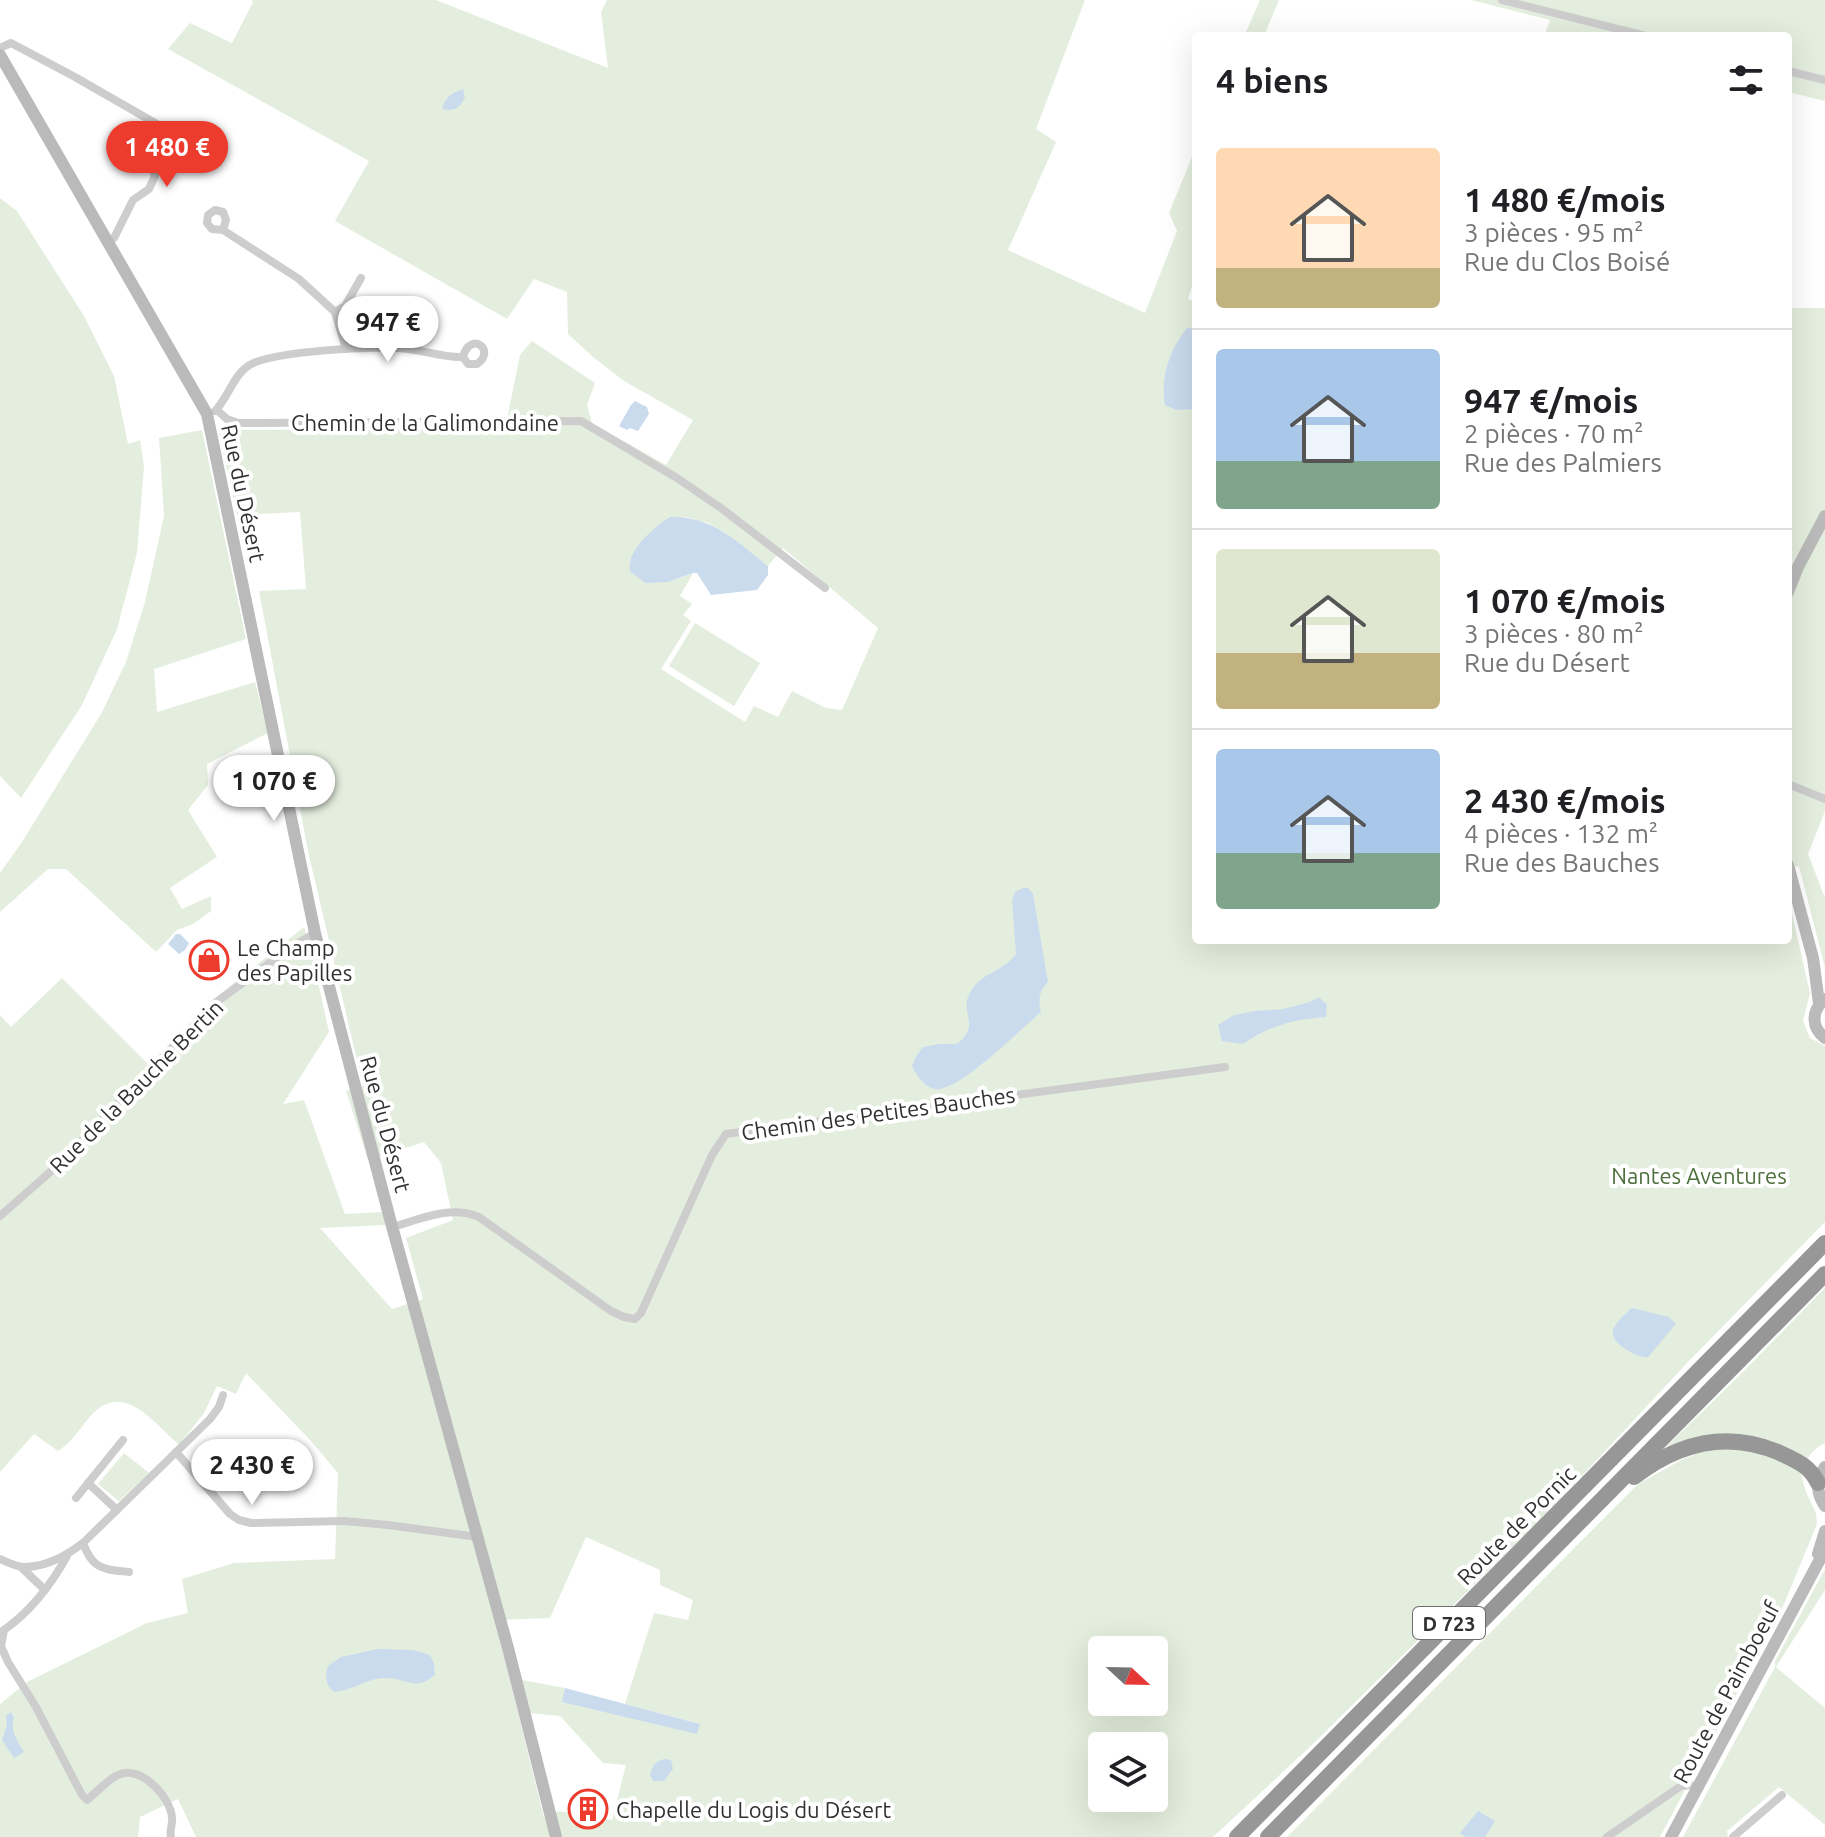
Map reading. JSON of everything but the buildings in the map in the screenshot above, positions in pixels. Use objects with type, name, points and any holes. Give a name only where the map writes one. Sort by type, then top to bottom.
[{"type":"highway","name":"Route de Pornic","points":[[1237,1837],[1825,1243]]},
{"type":"highway","name":"Route de Pornic","points":[[1268,1837],[1825,1274]]},
{"type":"highway","points":[[1598,1503],[1617,1495],[1638,1474],[1669,1455],[1687,1447],[1719,1441],[1773,1450],[1807,1467],[1818,1483]]},
{"type":"street","points":[[1502,0],[1630,32]]},
{"type":"street","points":[[0,48],[11,43],[176,135]]},
{"type":"street","name":"Rue du Désert","points":[[0,55],[108,242],[212,412],[315,933],[556,1837]]},
{"type":"street","points":[[1792,72],[1825,80]]},
{"type":"street","points":[[108,242],[114,238],[133,200],[149,189],[155,176],[152,168],[133,158],[119,157]]},
{"type":"street","points":[[223,230],[299,279],[335,312],[346,349]]},
{"type":"street","points":[[335,312],[345,306],[361,278]]},
{"type":"street","points":[[212,412],[226,399],[241,372],[254,363],[346,349],[406,348],[463,357]]},
{"type":"street","name":"Chemin de la Galimondaine","points":[[212,412],[238,423],[581,421],[721,508],[825,588]]},
{"type":"street","points":[[1792,582],[1825,516]]},
{"type":"street","points":[[1792,786],[1825,799]]},
{"type":"street","points":[[1792,880],[1822,1001],[1814,1015],[1814,1022],[1825,1039]]},
{"type":"street","name":"Rue de la Bauche Bertin","points":[[0,1216],[57,1166],[214,1004],[315,933]]},
{"type":"street","points":[[1813,958],[1825,977]]},
{"type":"street","name":"Chemin des Petites Bauches","points":[[393,1227],[446,1212],[470,1213],[611,1311],[635,1319],[641,1313],[712,1155],[726,1134],[1225,1067]]},
{"type":"street","points":[[22,1568],[67,1555],[83,1543],[210,1419],[223,1395]]},
{"type":"street","points":[[76,1498],[123,1440]]},
{"type":"street","points":[[176,1452],[230,1514],[239,1520],[251,1523],[344,1521],[478,1537]]},
{"type":"street","points":[[1825,1467],[1818,1483],[1819,1496],[1825,1506]]},
{"type":"street","points":[[88,1483],[117,1510]]},
{"type":"street","name":"Route de Paimboeuf","points":[[1815,1565],[1825,1531]]},
{"type":"street","points":[[83,1543],[93,1563],[101,1568],[129,1572]]},
{"type":"street","name":"Route de Paimboeuf","points":[[1671,1837],[1825,1550]]},
{"type":"street","points":[[67,1555],[27,1612],[2,1629],[1,1646],[82,1795],[87,1800],[118,1775],[131,1773],[148,1780],[163,1795],[172,1818],[171,1837]]},
{"type":"street","points":[[0,1559],[22,1568],[45,1590]]},
{"type":"street","points":[[1607,1837],[1681,1786],[1697,1788]]},
{"type":"street","points":[[1733,1837],[1782,1795]]},
{"type":"green space","name":"Nantes Aventures","points":[[251,0],[436,0],[608,68],[601,12],[607,0],[1085,0],[1036,129],[1056,142],[1008,250],[1145,313],[1177,231],[1169,213],[1192,157],[1192,286],[1188,299],[1192,300],[1192,944],[1792,944],[1792,914],[1810,993],[1803,1021],[1810,1038],[1825,1046],[1825,1222],[1688,1362],[1552,1508],[1313,1744],[1213,1837],[196,1837],[178,1799],[140,1817],[138,1837],[0,1837],[0,1704],[27,1682],[147,1623],[188,1613],[182,1579],[234,1563],[335,1559],[338,1473],[246,1373],[236,1394],[217,1386],[204,1413],[179,1445],[135,1407],[112,1402],[100,1407],[71,1441],[58,1451],[34,1434],[0,1472],[0,1015],[11,1027],[62,978],[150,1066],[210,1002],[304,927],[329,1032],[283,1104],[304,1100],[345,1214],[382,1212],[386,1225],[320,1228],[392,1309],[423,1299],[406,1238],[453,1220],[441,1163],[424,1142],[368,1160],[346,1091],[363,1086],[308,851],[259,591],[306,589],[300,512],[237,515],[218,430],[505,429],[520,355],[532,341],[595,383],[587,405],[592,423],[666,465],[693,420],[624,381],[568,334],[567,292],[534,279],[507,319],[335,221],[369,161],[168,49],[190,23],[232,43],[253,2]],"holes":[[[685,517],[708,523],[768,566],[783,548],[878,628],[842,710],[826,708],[792,691],[778,717],[754,706],[745,722],[661,669],[691,621],[683,615],[692,604],[680,596],[693,573],[668,582]],[[586,1537],[660,1570],[660,1585],[693,1600],[688,1620],[654,1613],[625,1704],[700,1724],[563,1702],[565,1688],[522,1680],[529,1713],[560,1716],[603,1763],[626,1765],[612,1820],[559,1811],[544,1818],[495,1620],[550,1618]]]},
{"type":"green space","points":[[1260,0],[1279,0],[1266,32],[1246,32]]},
{"type":"green space","points":[[1471,0],[1825,0],[1825,101],[1792,93],[1792,32],[1546,32],[1550,20]]},
{"type":"green space","points":[[0,198],[17,211],[84,316],[114,376],[128,444],[140,440],[144,466],[137,553],[117,629],[82,705],[21,798],[0,776]]},
{"type":"green space","points":[[1792,308],[1825,308],[1825,811],[1808,854],[1825,898],[1825,968],[1799,866],[1792,867]]},
{"type":"green space","points":[[202,430],[246,639],[154,669],[157,712],[255,682],[268,733],[207,764],[208,785],[188,810],[217,857],[170,888],[182,909],[211,896],[211,911],[193,924],[177,930],[156,952],[66,869],[48,869],[0,912],[0,873],[101,714],[126,662],[145,602],[164,516],[159,438]]},
{"type":"green space","points":[[695,623],[760,663],[734,706],[669,666]]},
{"type":"green space","points":[[1825,1288],[1825,1443],[1813,1451],[1800,1471],[1816,1513],[1817,1524],[1782,1609],[1660,1837],[1287,1837],[1638,1484],[1694,1455],[1687,1440],[1667,1446]]},
{"type":"green space","points":[[124,1453],[149,1473],[119,1501],[98,1484]]},
{"type":"green space","points":[[1825,1569],[1825,1590],[1776,1667],[1825,1708],[1825,1825],[1779,1787],[1727,1831],[1728,1837],[1683,1837],[1775,1667],[1775,1661]]},
{"type":"water","points":[[463,89],[465,97],[459,106],[442,109],[450,96]]},
{"type":"water","points":[[1187,328],[1192,328],[1192,409],[1176,410],[1165,405],[1165,374],[1176,345]]},
{"type":"water","points":[[635,401],[647,407],[649,414],[638,431],[619,426]]},
{"type":"water","points":[[670,517],[699,521],[723,532],[768,566],[768,575],[757,590],[711,595],[697,573],[668,582],[645,583],[630,571],[632,556],[649,533]]},
{"type":"water","points":[[1028,888],[1033,894],[1048,982],[1040,996],[1041,1012],[957,1082],[944,1088],[930,1088],[912,1066],[915,1058],[923,1047],[957,1044],[964,1037],[969,1024],[967,999],[971,991],[1016,954],[1012,900],[1015,892]]},
{"type":"water","points":[[176,934],[189,943],[179,954],[168,944]]},
{"type":"water","points":[[1319,997],[1327,1005],[1326,1017],[1282,1024],[1243,1044],[1222,1041],[1218,1025],[1234,1015],[1283,1009]]},
{"type":"water","points":[[1632,1308],[1669,1317],[1676,1324],[1648,1357],[1625,1349],[1613,1335],[1616,1324]]},
{"type":"water","points":[[378,1649],[413,1650],[430,1655],[435,1675],[422,1683],[385,1678],[340,1691],[331,1689],[326,1680],[328,1666],[341,1657]]},
{"type":"water","points":[[565,1688],[700,1724],[697,1734],[562,1702]]},
{"type":"water","points":[[11,1712],[15,1735],[24,1752],[14,1758],[2,1740],[7,1725],[6,1716]]},
{"type":"water","points":[[665,1759],[671,1760],[673,1769],[664,1781],[653,1781],[650,1774],[653,1766]]},
{"type":"water","points":[[1478,1811],[1495,1821],[1485,1837],[1466,1837],[1460,1833]]},
{"type":"place","name":"Le Champ des Papilles","points":[[209,960]]},
{"type":"place","name":"Chapelle du Logis du Désert","points":[[588,1809]]}]
